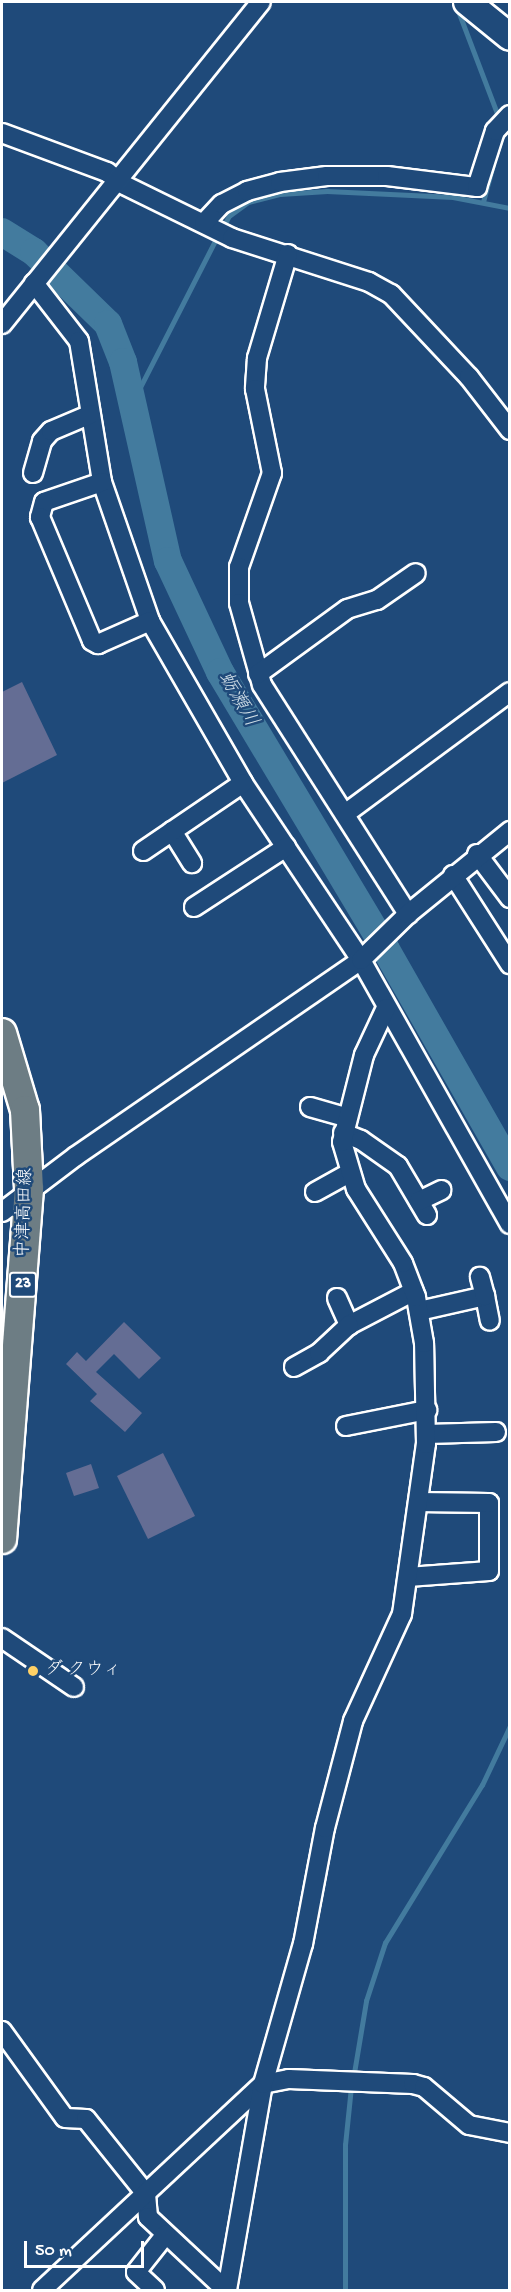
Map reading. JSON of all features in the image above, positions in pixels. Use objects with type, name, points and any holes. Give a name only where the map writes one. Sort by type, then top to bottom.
[{"type":"main road","name":"中津高田線","points":[[2,1033],[25,1110],[29,1189],[2,1539]]},
{"type":"street","points":[[4,318],[261,2]]},
{"type":"street","points":[[467,2],[507,30]]},
{"type":"street","points":[[208,225],[222,204],[247,191],[292,181],[387,176],[477,187],[506,120]]},
{"type":"street","points":[[2,133],[107,172],[115,179],[232,237],[369,282],[391,294],[469,378],[508,426]]},
{"type":"street","points":[[288,254],[257,358],[255,388],[272,473],[239,567],[239,603],[258,674],[345,814],[405,917]]},
{"type":"street","points":[[34,283],[79,341],[102,482],[150,621],[243,783],[363,958],[386,1008],[510,1224]]},
{"type":"street","points":[[33,474],[42,441],[51,431],[91,414]]},
{"type":"street","points":[[102,482],[44,502],[39,516],[92,641],[98,644],[150,621]]},
{"type":"street","points":[[258,674],[347,609],[377,600],[416,573]]},
{"type":"street","points":[[345,814],[510,692]]},
{"type":"street","points":[[143,851],[243,783]]},
{"type":"street","points":[[172,831],[192,863]]},
{"type":"street","points":[[2,1212],[29,1189],[363,958],[405,917],[477,854],[510,831]]},
{"type":"street","points":[[194,907],[286,847]]},
{"type":"street","points":[[477,854],[510,898]]},
{"type":"street","points":[[453,875],[510,964]]},
{"type":"street","points":[[226,2290],[263,2084],[298,1963],[326,1828],[353,1721],[397,1629],[408,1576],[427,1434],[419,1311],[414,1291],[403,1263],[349,1173],[345,1125],[364,1055],[386,1008]]},
{"type":"street","points":[[310,1107],[345,1125],[361,1140],[398,1166],[423,1208],[442,1190]]},
{"type":"street","points":[[315,1192],[349,1173]]},
{"type":"street","points":[[480,1277],[490,1321]]},
{"type":"street","points":[[294,1367],[319,1353],[349,1325],[414,1291]]},
{"type":"street","points":[[419,1311],[484,1296]]},
{"type":"street","points":[[337,1298],[349,1325]]},
{"type":"street","points":[[346,1426],[427,1410]]},
{"type":"street","points":[[427,1434],[496,1432]]},
{"type":"street","points":[[408,1576],[489,1571],[489,1503],[418,1502]]},
{"type":"street","points":[[2,1638],[74,1687]]},
{"type":"street","points":[[2,2031],[65,2118],[86,2119],[146,2194],[148,2217],[226,2290]]},
{"type":"street","points":[[42,2290],[263,2084],[290,2079],[413,2084],[424,2087],[469,2125],[510,2133]]},
{"type":"street","points":[[155,2290],[136,2272],[166,2234]]},
{"type":"building","points":[[22,682],[57,755],[2,783],[2,692]]},
{"type":"building","points":[[124,1322],[161,1358],[139,1379],[114,1354],[96,1372],[142,1413],[125,1432],[90,1401],[97,1394],[66,1364],[77,1352],[86,1361]]},
{"type":"building","points":[[163,1453],[195,1516],[148,1539],[117,1476]]},
{"type":"building","points":[[91,1464],[99,1488],[74,1496],[66,1473]]},
{"type":"waterway","points":[[457,7],[500,120]]},
{"type":"waterway","points":[[483,202],[493,165]]},
{"type":"waterway","points":[[222,229],[229,216],[248,202],[280,194],[327,191],[453,197],[510,208]]},
{"type":"waterway","name":"蛎瀬川","points":[[2,232],[34,252],[108,324],[123,362],[168,561],[220,672],[385,948],[510,1167]]},
{"type":"waterway","points":[[131,405],[217,237]]},
{"type":"waterway","points":[[353,2079],[366,2001],[385,1943],[482,1785],[510,1726]]},
{"type":"waterway","points":[[345,2290],[345,2145],[351,2087]]},
{"type":"place","name":"ダ クウィ","points":[[33,1671]]}]
